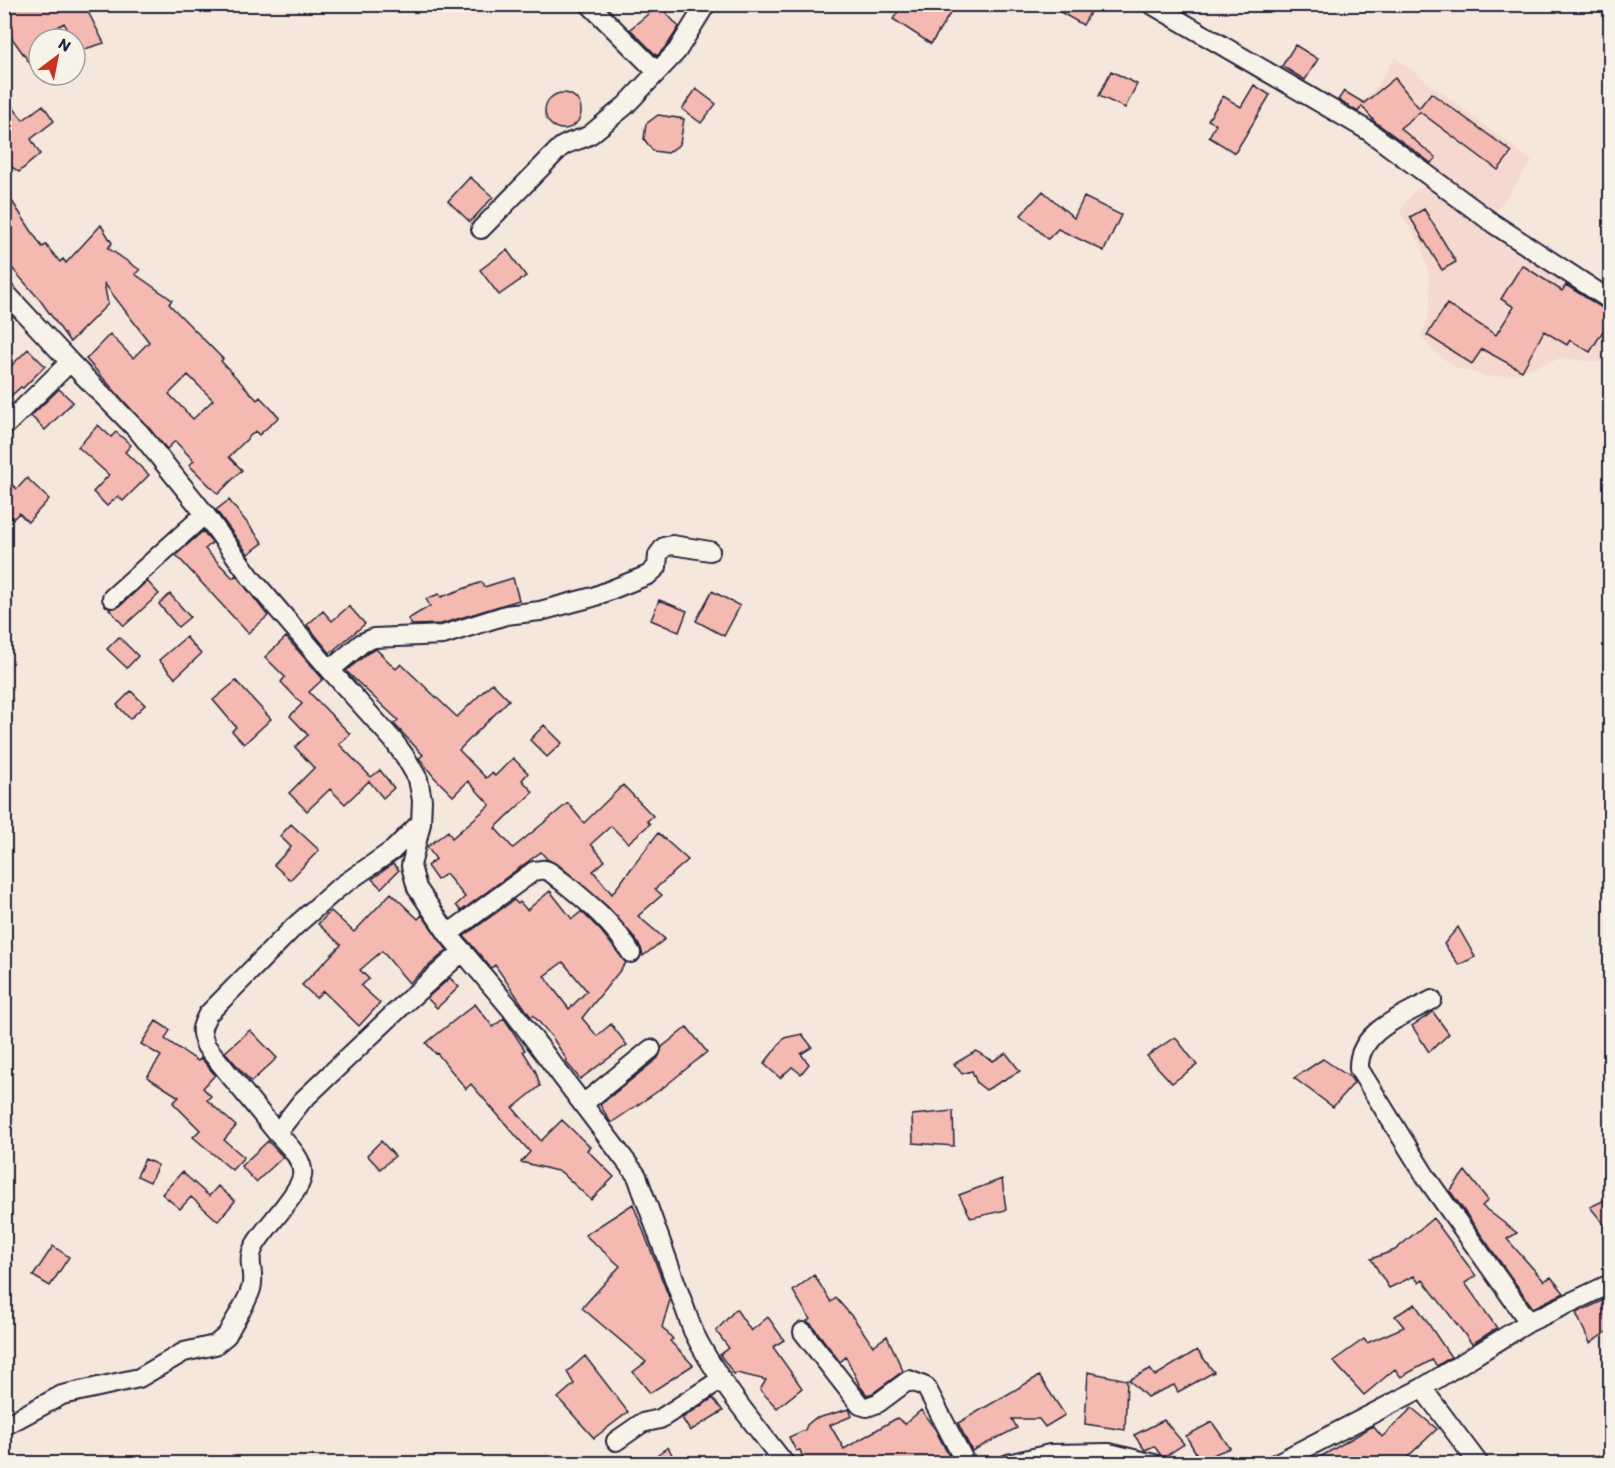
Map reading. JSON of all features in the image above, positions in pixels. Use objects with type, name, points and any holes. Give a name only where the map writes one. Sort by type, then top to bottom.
[{"type":"street","points":[[589,4],[657,72]]},
{"type":"street","points":[[481,229],[560,148],[568,142],[585,138],[625,106],[677,51],[705,4]]},
{"type":"street","points":[[1152,4],[1367,130],[1494,224],[1611,300]]},
{"type":"street","points":[[4,291],[139,432],[205,514],[252,579],[393,740],[406,758],[418,779],[422,800],[421,823],[411,866],[417,888],[448,934],[510,1009],[637,1176],[693,1331],[720,1380],[785,1464]]},
{"type":"street","points":[[4,427],[70,362]]},
{"type":"street","points":[[112,598],[205,514]]},
{"type":"street","points":[[330,670],[362,643],[374,638],[443,635],[506,615],[540,611],[593,597],[648,575],[657,567],[658,555],[664,547],[672,545],[710,551]]},
{"type":"street","points":[[4,1426],[12,1424],[62,1395],[138,1378],[184,1352],[214,1344],[227,1335],[250,1291],[253,1275],[249,1260],[250,1253],[264,1228],[294,1192],[302,1176],[302,1167],[206,1046],[200,1032],[202,1024],[208,1014],[294,927],[337,889],[393,850],[421,823]]},
{"type":"street","points":[[448,934],[534,871],[541,869],[547,870],[608,923],[623,938],[631,953]]},
{"type":"street","points":[[277,1133],[302,1101],[463,951]]},
{"type":"street","points":[[1432,1000],[1388,1024],[1370,1038],[1358,1060],[1359,1069],[1428,1180],[1529,1322]]},
{"type":"street","points":[[583,1104],[651,1049]]},
{"type":"street","points":[[1275,1464],[1422,1388],[1529,1322],[1611,1284]]},
{"type":"street","points":[[803,1332],[860,1405],[867,1407],[878,1403],[909,1380],[926,1387],[966,1464]]},
{"type":"street","points":[[616,1441],[642,1423],[660,1419],[720,1380]]},
{"type":"street","points":[[1422,1388],[1479,1464]]},
{"type":"street","points":[[1008,1464],[1050,1454],[1112,1458],[1154,1464]]},
{"type":"shaded area","points":[[1395,57],[1532,161],[1493,216],[1357,116],[1359,105],[1379,83]]},
{"type":"shaded area","points":[[1428,185],[1610,305],[1610,360],[1604,363],[1561,358],[1513,375],[1489,377],[1456,368],[1431,349],[1421,335],[1426,324],[1430,303],[1429,276],[1422,247],[1400,213],[1403,204],[1415,190]]},
{"type":"building","points":[[19,4],[84,4],[104,43],[87,48],[87,27],[66,27],[64,23],[58,27],[27,27],[27,59],[4,27],[4,14]]},
{"type":"building","points":[[903,4],[939,4],[951,12],[931,44],[893,19]]},
{"type":"building","points":[[1046,4],[1095,4],[1083,25]]},
{"type":"building","points":[[659,5],[679,27],[657,56],[630,29]]},
{"type":"building","points":[[1295,45],[1318,59],[1305,80],[1282,66]]},
{"type":"building","points":[[1111,71],[1137,84],[1125,108],[1099,96]]},
{"type":"building","points":[[1395,78],[1419,108],[1431,93],[1512,152],[1498,170],[1420,112],[1400,128],[1436,158],[1431,163],[1374,121],[1362,106],[1358,112],[1338,100],[1344,91],[1364,103]]},
{"type":"building","points":[[1254,85],[1270,95],[1235,153],[1209,137],[1216,124],[1208,120],[1223,96],[1241,107]]},
{"type":"building","points":[[696,89],[716,104],[701,123],[682,109]]},
{"type":"building","points":[[563,93],[576,98],[581,111],[576,124],[563,129],[550,124],[545,111],[550,98]]},
{"type":"building","points":[[4,96],[23,120],[43,105],[54,121],[31,139],[40,154],[19,172],[4,161]]},
{"type":"building","points":[[658,115],[684,119],[680,144],[668,153],[653,151],[644,139],[646,124]]},
{"type":"building","points":[[470,177],[493,197],[470,222],[448,201]]},
{"type":"building","points":[[4,189],[42,247],[46,245],[60,262],[63,259],[66,263],[101,225],[112,243],[108,248],[140,270],[135,274],[172,300],[169,304],[223,359],[221,361],[257,400],[260,397],[279,417],[259,435],[255,431],[229,457],[242,470],[218,494],[189,465],[194,461],[175,441],[167,449],[86,359],[110,334],[133,358],[149,342],[104,283],[108,304],[70,342],[40,300],[11,267],[4,273]],"holes":[[[188,375],[213,400],[193,419],[169,394]]]},
{"type":"building","points":[[1043,191],[1074,218],[1084,197],[1121,215],[1104,251],[1058,229],[1048,239],[1021,215]]},
{"type":"building","points":[[1424,209],[1456,262],[1442,270],[1410,217]]},
{"type":"building","points":[[507,250],[526,276],[499,295],[480,270]]},
{"type":"building","points":[[1522,265],[1562,291],[1566,285],[1611,311],[1611,336],[1603,331],[1590,352],[1570,340],[1567,345],[1544,331],[1522,371],[1482,349],[1472,364],[1427,335],[1447,304],[1496,335],[1514,307],[1501,299]]},
{"type":"building","points":[[28,349],[45,366],[23,388],[21,387],[4,402],[4,373]]},
{"type":"building","points":[[59,389],[73,402],[45,430],[31,416]]},
{"type":"building","points":[[98,425],[111,437],[116,432],[131,445],[125,452],[149,475],[123,501],[118,496],[107,506],[93,492],[109,475],[78,447]]},
{"type":"building","points":[[4,478],[17,489],[27,478],[49,499],[28,522],[19,513],[13,519],[4,512]]},
{"type":"building","points":[[229,500],[263,543],[248,554],[216,510]]},
{"type":"building","points":[[203,531],[212,543],[205,549],[233,578],[236,575],[268,616],[248,633],[176,555]]},
{"type":"building","points":[[513,578],[519,600],[441,624],[412,625],[408,619],[430,606],[426,599],[439,594],[441,597],[482,582],[484,587]]},
{"type":"building","points":[[147,581],[159,594],[124,626],[109,609],[120,606]]},
{"type":"building","points":[[712,591],[740,606],[724,636],[696,621]]},
{"type":"building","points":[[170,594],[190,617],[178,627],[159,604]]},
{"type":"building","points":[[659,600],[687,611],[679,632],[651,620]]},
{"type":"building","points":[[349,606],[365,624],[330,653],[307,625],[323,611],[332,621]]},
{"type":"building","points":[[119,637],[138,656],[127,668],[107,649]]},
{"type":"building","points":[[186,637],[201,654],[175,678],[159,660]]},
{"type":"building","points":[[286,637],[323,679],[309,692],[350,734],[339,744],[371,777],[380,770],[394,788],[383,798],[369,781],[345,804],[330,789],[307,811],[289,793],[314,768],[295,747],[308,735],[290,716],[302,704],[281,682],[285,677],[265,657]]},
{"type":"building","points":[[376,649],[396,669],[401,664],[457,717],[492,683],[509,700],[459,750],[486,778],[492,773],[495,776],[513,758],[528,773],[522,780],[533,792],[495,828],[513,848],[568,803],[584,823],[623,785],[653,816],[647,821],[650,824],[628,843],[611,826],[591,844],[605,861],[593,871],[612,894],[658,833],[688,860],[655,889],[662,895],[638,916],[665,939],[643,956],[634,937],[608,907],[541,852],[461,911],[456,905],[465,897],[446,874],[437,880],[427,866],[436,859],[427,847],[448,831],[452,838],[490,805],[468,781],[453,796],[419,758],[423,755],[394,724],[398,720],[346,671]]},
{"type":"building","points":[[236,681],[271,719],[244,744],[232,731],[236,727],[213,700]]},
{"type":"building","points":[[131,691],[145,705],[130,719],[117,705]]},
{"type":"building","points":[[544,725],[562,743],[547,757],[530,740]]},
{"type":"building","points":[[291,824],[319,850],[290,880],[274,865],[291,847],[280,836]]},
{"type":"building","points":[[393,864],[399,870],[381,888],[372,879]]},
{"type":"building","points":[[550,891],[572,919],[581,912],[584,914],[601,931],[626,963],[582,1018],[597,1036],[611,1024],[627,1045],[580,1079],[566,1062],[567,1060],[552,1037],[533,1015],[531,1017],[495,965],[491,968],[464,936],[514,900],[518,904],[520,902],[527,910]],"holes":[[[563,962],[587,991],[569,1009],[544,976]]]},
{"type":"building","points":[[391,893],[418,919],[422,915],[447,950],[409,983],[382,951],[360,970],[369,979],[361,986],[380,1003],[359,1026],[323,991],[316,998],[302,985],[341,945],[318,924],[331,911],[354,932]]},
{"type":"building","points":[[1458,927],[1475,957],[1459,965],[1444,944]]},
{"type":"building","points":[[450,978],[459,987],[437,1008],[427,998]]},
{"type":"building","points":[[475,1004],[493,1027],[504,1018],[536,1072],[540,1086],[513,1108],[541,1141],[562,1120],[590,1147],[587,1150],[614,1177],[591,1200],[561,1172],[521,1162],[530,1152],[471,1084],[466,1089],[426,1043]]},
{"type":"building","points":[[1433,1012],[1449,1034],[1429,1052],[1412,1026]]},
{"type":"building","points":[[156,1021],[170,1030],[165,1039],[198,1061],[201,1058],[215,1075],[203,1088],[211,1096],[207,1100],[236,1126],[224,1140],[244,1157],[232,1170],[193,1137],[200,1130],[173,1103],[179,1097],[147,1077],[161,1056],[141,1044]]},
{"type":"building","points":[[687,1027],[707,1052],[664,1087],[611,1123],[600,1105],[658,1058],[662,1047]]},
{"type":"building","points":[[250,1030],[277,1058],[251,1082],[225,1052]]},
{"type":"building","points":[[802,1034],[812,1047],[801,1054],[809,1064],[801,1074],[792,1067],[780,1078],[764,1064],[784,1038]]},
{"type":"building","points":[[1175,1037],[1197,1065],[1172,1083],[1147,1056]]},
{"type":"building","points":[[976,1051],[993,1061],[1006,1053],[1020,1071],[986,1090],[977,1083],[972,1071],[962,1074],[954,1064]]},
{"type":"building","points":[[1323,1059],[1351,1078],[1354,1083],[1333,1107],[1294,1078]]},
{"type":"building","points":[[953,1111],[954,1146],[913,1143],[912,1115]]},
{"type":"building","points":[[268,1141],[283,1157],[256,1182],[241,1166]]},
{"type":"building","points":[[381,1141],[395,1156],[380,1169],[367,1155]]},
{"type":"building","points":[[145,1159],[158,1165],[150,1182],[137,1176]]},
{"type":"building","points":[[1465,1171],[1488,1200],[1482,1206],[1517,1233],[1507,1239],[1544,1281],[1551,1277],[1564,1293],[1533,1308],[1450,1191]]},
{"type":"building","points":[[182,1172],[209,1196],[218,1186],[235,1201],[218,1221],[191,1197],[180,1209],[162,1194]]},
{"type":"building","points":[[1002,1179],[1006,1210],[971,1218],[959,1195]]},
{"type":"building","points":[[1611,1197],[1611,1233],[1590,1207]]},
{"type":"building","points":[[633,1204],[670,1300],[662,1327],[673,1339],[670,1341],[693,1365],[650,1393],[633,1372],[646,1362],[582,1308],[620,1266],[585,1235]]},
{"type":"building","points":[[1433,1218],[1476,1276],[1465,1283],[1497,1328],[1472,1344],[1423,1280],[1419,1283],[1414,1276],[1389,1288],[1371,1259],[1395,1250]]},
{"type":"building","points":[[53,1246],[69,1257],[50,1286],[33,1276]]},
{"type":"building","points":[[814,1275],[831,1302],[836,1298],[873,1346],[887,1336],[903,1371],[873,1393],[867,1395],[846,1357],[840,1362],[807,1321],[810,1319],[793,1291]]},
{"type":"building","points":[[1611,1297],[1611,1329],[1590,1343],[1576,1313]]},
{"type":"building","points":[[1415,1304],[1451,1357],[1437,1366],[1432,1360],[1401,1377],[1395,1369],[1364,1395],[1333,1361],[1364,1339],[1367,1343],[1404,1327],[1395,1316]]},
{"type":"building","points":[[736,1309],[751,1331],[768,1317],[784,1340],[773,1347],[802,1388],[777,1408],[760,1390],[766,1380],[734,1374],[720,1355],[729,1348],[716,1331]]},
{"type":"building","points":[[1197,1350],[1214,1372],[1178,1392],[1174,1385],[1147,1397],[1129,1380],[1150,1369],[1155,1376]]},
{"type":"building","points":[[585,1356],[628,1412],[594,1438],[558,1398],[574,1384],[567,1372]]},
{"type":"building","points":[[1088,1372],[1127,1380],[1125,1430],[1085,1424]]},
{"type":"building","points":[[1039,1376],[1065,1415],[1045,1427],[1039,1419],[1012,1419],[1017,1428],[972,1451],[958,1423]]},
{"type":"building","points":[[713,1398],[723,1411],[690,1431],[682,1418]]},
{"type":"building","points":[[1412,1408],[1437,1429],[1400,1464],[1308,1464],[1373,1426],[1382,1437]]},
{"type":"building","points":[[849,1409],[852,1416],[830,1425],[844,1449],[897,1418],[905,1424],[921,1410],[935,1429],[953,1464],[805,1464],[800,1450],[796,1451],[789,1437],[805,1430],[814,1419]]},
{"type":"building","points":[[1164,1420],[1184,1444],[1163,1458],[1154,1446],[1145,1450],[1134,1435]]},
{"type":"building","points":[[1212,1422],[1230,1448],[1200,1460],[1186,1436]]},
{"type":"building","points":[[668,1447],[677,1464],[644,1464]]}]
